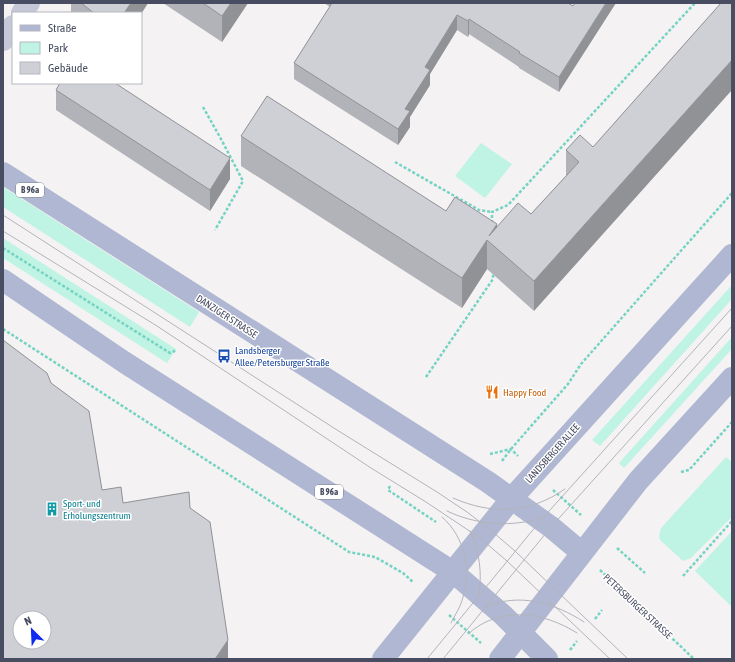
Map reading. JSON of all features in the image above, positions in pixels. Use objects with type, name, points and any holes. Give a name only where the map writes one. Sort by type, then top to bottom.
[{"type":"main road","name":"DANZIGER STRASSE","points":[[3,173],[512,498]]},
{"type":"main road","name":"LANDSBERGER ALLEE","points":[[382,659],[512,498],[732,255]]},
{"type":"main road","name":"B 96a","points":[[3,280],[124,362],[453,572],[521,633],[547,659]]},
{"type":"main road","points":[[500,659],[638,481],[732,378]]},
{"type":"main road","name":"B 96a","points":[[512,498],[551,527],[582,553]]},
{"type":"street","points":[[23,12],[29,3]]},
{"type":"street","points":[[3,40],[12,27]]},
{"type":"path","points":[[396,162],[479,210],[492,212],[508,205],[695,3]]},
{"type":"path","points":[[203,108],[243,181],[215,230]]},
{"type":"path","points":[[550,405],[568,384],[580,364],[732,193]]},
{"type":"path","points":[[492,212],[492,227]]},
{"type":"path","points":[[3,248],[170,353],[177,350]]},
{"type":"path","points":[[426,377],[493,279],[493,272]]},
{"type":"path","points":[[3,329],[349,552],[376,557],[392,566]]},
{"type":"path","points":[[676,473],[690,470],[732,422]]},
{"type":"path","points":[[483,456],[511,449],[534,473],[645,573]]},
{"type":"path","points":[[390,486],[388,490],[436,522],[437,520]]},
{"type":"path","points":[[683,576],[732,522]]},
{"type":"path","name":"PETERSBURGER STRASSE","points":[[582,553],[694,659]]},
{"type":"path","points":[[595,619],[602,610]]},
{"type":"green space","points":[[481,143],[512,164],[485,198],[455,176]]},
{"type":"green space","points":[[3,187],[199,312],[190,327],[3,207]]},
{"type":"green space","points":[[3,238],[176,349],[167,363],[3,258]]},
{"type":"green space","points":[[732,285],[732,299],[600,446],[592,440]]},
{"type":"green space","points":[[732,337],[732,349],[624,468],[619,463]]},
{"type":"green space","points":[[726,457],[732,462],[732,517],[691,558],[683,561],[660,540],[659,536],[661,528]]},
{"type":"green space","points":[[732,531],[732,607],[695,571]]},
{"type":"building","points":[[81,3],[131,3],[125,12],[93,12]]},
{"type":"building","points":[[203,3],[231,3],[222,16]]},
{"type":"building","points":[[332,3],[568,3],[573,6],[575,3],[606,3],[559,77],[519,53],[520,52],[469,19],[468,21],[457,15],[425,67],[430,70],[405,109],[410,111],[398,129],[294,63]]},
{"type":"building","points":[[721,3],[732,3],[732,60],[534,281],[487,240],[462,278],[241,136],[267,96],[446,211],[455,197],[497,224],[489,236],[518,203],[531,214],[579,162],[566,150],[580,135],[593,147]]},
{"type":"building","points":[[59,84],[117,84],[230,158],[210,190],[56,90]]},
{"type":"building","name":"Sport- und Erholungszentrum","points":[[3,340],[47,373],[51,383],[89,411],[102,490],[121,487],[123,503],[189,492],[190,508],[210,522],[228,640],[215,659],[3,659]]},
{"type":"tram line","points":[[3,215],[467,512],[515,551],[628,659]]},
{"type":"tram line","points":[[3,231],[157,326],[371,468],[480,538],[507,561],[610,659]]},
{"type":"tram line","points":[[427,659],[541,520],[732,308]]},
{"type":"tram line","points":[[443,659],[551,527],[732,326]]},
{"type":"tram line","points":[[453,498],[468,504],[482,507],[510,509],[538,503],[565,489]]},
{"type":"tram line","points":[[447,511],[458,516],[482,522],[507,524],[520,523],[544,517]]},
{"type":"tram line","points":[[442,517],[456,534],[461,544],[466,565],[463,597],[451,623]]},
{"type":"tram line","points":[[470,531],[478,555],[480,579],[479,595]]},
{"type":"tram line","points":[[486,607],[511,600],[524,600],[549,605],[573,615],[584,622]]},
{"type":"tram line","points":[[468,634],[481,625],[508,615],[536,616],[551,620],[577,633]]},
{"type":"place","name":"Landsberger Allee/Petersburger Straße","points":[[224,356]]},
{"type":"place","name":"Happy Food","points":[[492,392]]},
{"type":"place","name":"Sport- und Erholungszentrum","points":[[52,509]]}]
